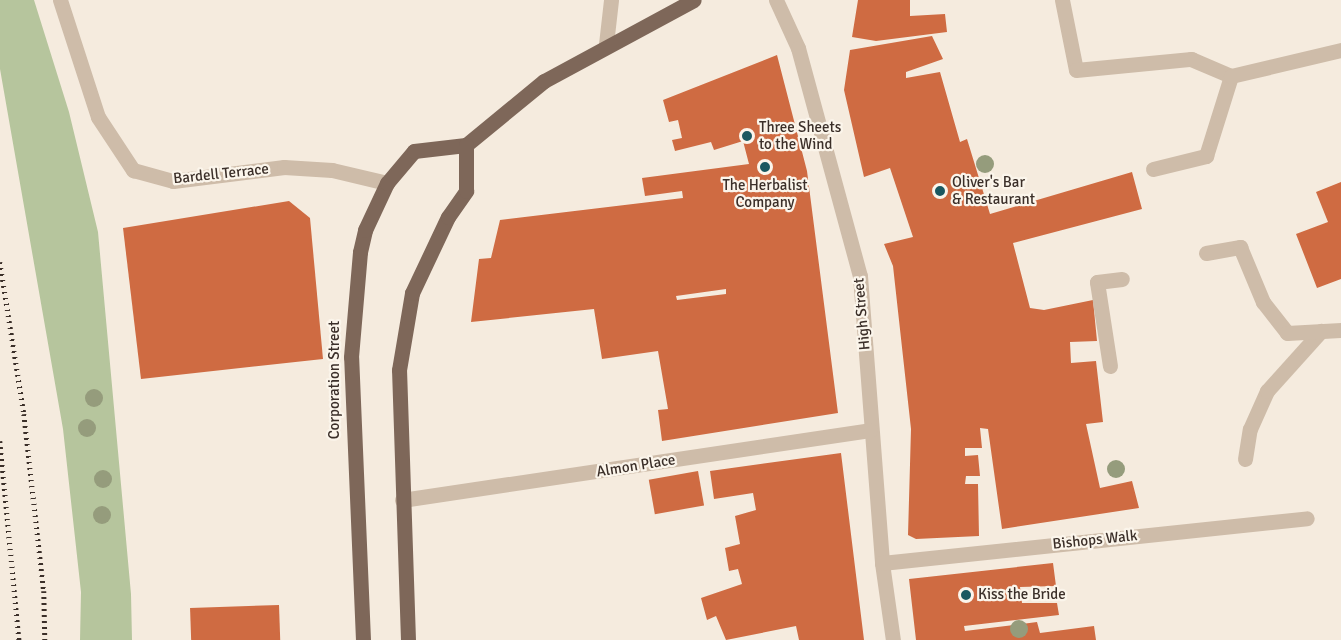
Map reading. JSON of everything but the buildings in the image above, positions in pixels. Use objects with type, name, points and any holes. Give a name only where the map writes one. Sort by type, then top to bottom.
[{"type":"main road","points":[[408,640],[399,370],[405,319],[430,252],[466,191],[466,145],[544,81],[606,44],[694,0]]},
{"type":"main road","name":"Corporation Street","points":[[363,640],[351,357],[360,252],[365,230],[387,183],[414,151],[466,145]]},
{"type":"street","name":"Bardell Terrace","points":[[60,0],[98,117],[133,170],[172,181],[284,167],[332,170],[387,183]]},
{"type":"street","points":[[606,44],[611,0]]},
{"type":"street","name":"High Street","points":[[776,0],[798,48],[860,276],[882,563],[893,640]]},
{"type":"street","points":[[1062,0],[1076,70],[1191,59],[1231,76],[1341,50]]},
{"type":"street","points":[[1153,169],[1206,156],[1231,76]]},
{"type":"street","points":[[1206,253],[1240,247],[1263,302],[1287,333],[1341,330]]},
{"type":"street","points":[[1110,366],[1097,282],[1122,279]]},
{"type":"street","points":[[1245,459],[1250,429],[1267,391],[1321,331]]},
{"type":"street","name":"Almon Place","points":[[402,500],[870,430]]},
{"type":"street","name":"Bishops Walk","points":[[882,563],[1307,518]]},
{"type":"green space","points":[[0,0],[34,0],[69,112],[98,232],[131,594],[132,640],[80,640],[81,592],[63,429],[0,69]]},
{"type":"railway","points":[[0,262],[24,414],[44,591],[45,640]]},
{"type":"railway","points":[[0,441],[19,640]]},
{"type":"place","name":"Three Sheets to the Wind","points":[[747,136]]},
{"type":"place","name":"The Herbalist Company","points":[[765,167]]},
{"type":"place","name":"Oliver's Bar & Restaurant","points":[[940,191]]},
{"type":"place","name":"Kiss the Bride","points":[[966,595]]}]
